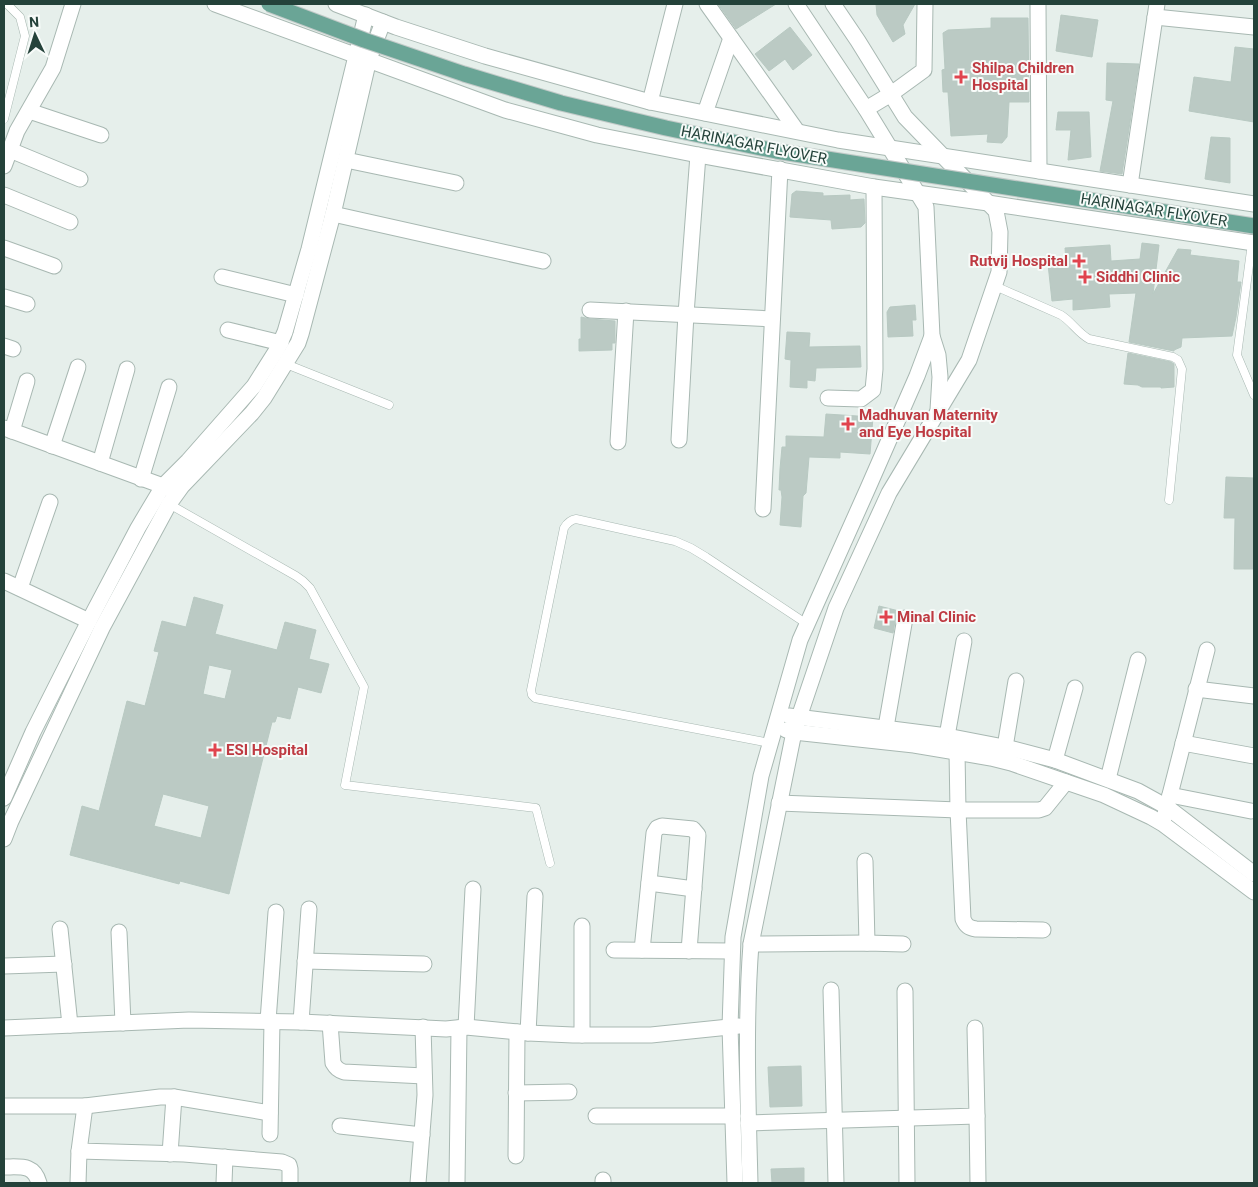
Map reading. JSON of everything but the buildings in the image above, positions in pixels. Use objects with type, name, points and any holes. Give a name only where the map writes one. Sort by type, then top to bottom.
[{"type":"main road","name":"HARINAGAR FLYOVER","points":[[269,4],[364,40],[464,74],[561,103],[666,128],[776,151],[1254,226]]},
{"type":"street","points":[[4,166],[17,131],[53,68],[73,4]]},
{"type":"street","points":[[215,4],[505,110],[597,135],[874,187],[1253,243]]},
{"type":"street","points":[[336,4],[360,10],[383,22],[485,56],[650,102],[838,140],[1254,204]]},
{"type":"street","points":[[650,102],[675,4]]},
{"type":"street","points":[[706,4],[798,131]]},
{"type":"street","points":[[796,4],[891,148],[926,207],[932,336],[938,355],[940,377],[938,412]]},
{"type":"street","points":[[750,1183],[748,1025],[751,944],[794,732],[836,608],[887,497],[969,360],[999,272],[1000,232],[996,211],[905,116],[858,40],[833,4]]},
{"type":"street","points":[[866,109],[892,94],[924,70],[925,4]]},
{"type":"street","points":[[1038,4],[1039,171]]},
{"type":"street","points":[[4,839],[11,820],[102,628],[173,498],[264,398],[293,352],[301,334],[346,160],[362,57],[360,10]]},
{"type":"street","points":[[1130,185],[1156,10],[1254,27]]},
{"type":"street","points":[[4,798],[7,782],[89,621],[138,528],[163,486],[188,461],[254,386],[281,343],[309,250],[362,57],[383,22]]},
{"type":"street","points":[[705,113],[731,38]]},
{"type":"street","points":[[29,111],[101,135]]},
{"type":"street","points":[[10,150],[80,178]]},
{"type":"street","points":[[679,440],[698,155]]},
{"type":"street","points":[[346,160],[456,183]]},
{"type":"street","points":[[763,509],[780,169]]},
{"type":"street","points":[[828,398],[861,399],[873,390],[875,370],[874,187]]},
{"type":"street","points":[[4,195],[70,222]]},
{"type":"street","points":[[333,214],[543,261]]},
{"type":"street","points":[[4,248],[54,266]]},
{"type":"street","points":[[222,277],[296,294]]},
{"type":"street","points":[[4,297],[27,304]]},
{"type":"street","points":[[590,310],[772,319]]},
{"type":"street","points":[[618,442],[626,311]]},
{"type":"street","points":[[228,330],[281,343]]},
{"type":"street","points":[[735,1183],[730,1027],[733,930],[759,786],[796,649],[917,376],[932,336]]},
{"type":"street","points":[[52,446],[78,366]]},
{"type":"street","points":[[100,463],[127,369]]},
{"type":"street","points":[[27,381],[8,430],[163,486],[173,498]]},
{"type":"street","points":[[142,479],[169,387]]},
{"type":"street","points":[[868,488],[887,497]]},
{"type":"street","points":[[20,588],[50,502]]},
{"type":"street","points":[[4,581],[89,621]]},
{"type":"street","points":[[886,727],[905,618]]},
{"type":"street","points":[[947,736],[964,641]]},
{"type":"street","points":[[1163,824],[1206,650]]},
{"type":"street","points":[[1108,779],[1138,660]]},
{"type":"street","points":[[1005,747],[1016,681]]},
{"type":"street","points":[[1055,760],[1075,688]]},
{"type":"street","points":[[1196,689],[1254,696]]},
{"type":"street","points":[[776,721],[799,717],[947,736],[1005,747],[1055,760],[1168,801],[1251,811]]},
{"type":"street","points":[[776,721],[794,732],[871,740],[991,758],[1104,795],[1163,824],[1254,892]]},
{"type":"street","points":[[1183,743],[1254,756]]},
{"type":"street","points":[[957,752],[963,919],[966,925],[976,930],[1042,930]]},
{"type":"street","points":[[780,803],[958,810],[1042,810],[1066,782]]},
{"type":"street","points":[[1168,801],[1254,874]]},
{"type":"street","points":[[642,950],[654,832],[662,826],[693,829],[698,835],[689,951]]},
{"type":"street","points":[[865,860],[867,943]]},
{"type":"street","points":[[649,883],[694,889]]},
{"type":"street","points":[[458,1183],[462,1028],[473,889]]},
{"type":"street","points":[[516,1156],[516,1093],[535,896]]},
{"type":"street","points":[[301,1022],[309,909]]},
{"type":"street","points":[[270,1134],[270,1021],[276,912]]},
{"type":"street","points":[[582,926],[582,1035]]},
{"type":"street","points":[[60,929],[70,1025]]},
{"type":"street","points":[[119,932],[123,1023]]},
{"type":"street","points":[[751,944],[903,944]]},
{"type":"street","points":[[614,950],[732,952]]},
{"type":"street","points":[[305,961],[424,964]]},
{"type":"street","points":[[4,966],[64,964]]},
{"type":"street","points":[[832,990],[836,1183]]},
{"type":"street","points":[[905,991],[907,1183]]},
{"type":"street","points":[[4,1028],[189,1020],[462,1028],[582,1035],[651,1035],[748,1025]]},
{"type":"street","points":[[330,1023],[333,1062],[339,1070],[344,1072],[424,1076]]},
{"type":"street","points":[[418,1183],[425,1095],[423,1028]]},
{"type":"street","points":[[975,1028],[978,1183]]},
{"type":"street","points":[[516,1093],[569,1092]]},
{"type":"street","points":[[4,1106],[85,1106],[174,1097],[270,1113]]},
{"type":"street","points":[[170,1154],[174,1097]]},
{"type":"street","points":[[78,1183],[79,1150],[85,1106]]},
{"type":"street","points":[[596,1116],[733,1116]]},
{"type":"street","points":[[748,1122],[977,1116]]},
{"type":"street","points":[[340,1126],[422,1135]]},
{"type":"street","points":[[79,1150],[286,1162],[290,1169],[290,1183]]},
{"type":"street","points":[[224,1158],[224,1183]]},
{"type":"street","points":[[4,1167],[24,1167],[32,1170],[37,1175],[39,1183]]},
{"type":"lane","points":[[4,119],[7,96],[25,36],[20,17],[7,4]]},
{"type":"lane","points":[[1253,243],[1237,355],[1254,395]]},
{"type":"lane","points":[[995,286],[1061,315],[1089,339],[1174,357],[1178,360],[1182,369],[1169,500]]},
{"type":"lane","points":[[286,364],[389,405]]},
{"type":"lane","points":[[173,498],[296,576],[310,588],[364,687],[345,785],[536,808],[550,863]]},
{"type":"lane","points":[[770,743],[535,698],[531,690],[564,528],[571,520],[576,519],[675,541],[698,552],[807,624]]},
{"type":"place","name":"Shilpa Children Hospital","points":[[961,77]]},
{"type":"place","name":"Rutvij Hospital","points":[[1079,261]]},
{"type":"place","name":"Siddhi Clinic","points":[[1085,277]]},
{"type":"place","name":"Madhuvan Maternity and Eye Hospital","points":[[848,424]]},
{"type":"place","name":"Minal Clinic","points":[[886,617]]},
{"type":"place","name":"ESI Hospital","points":[[215,750]]}]
